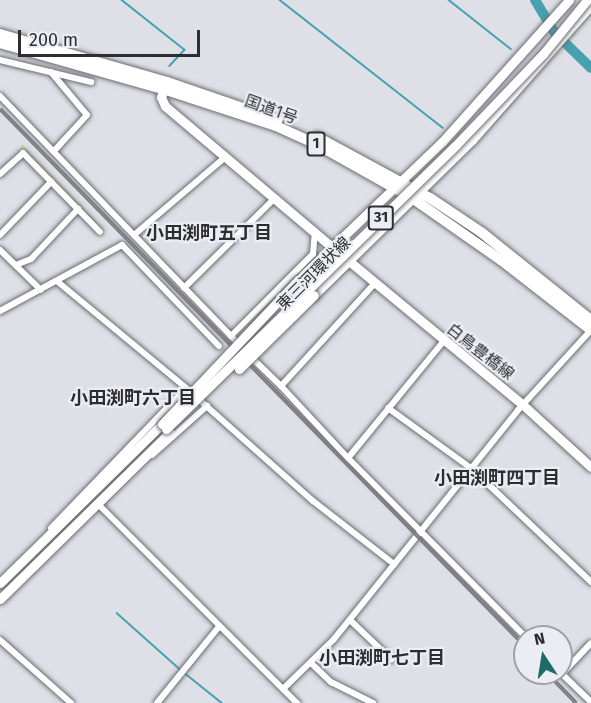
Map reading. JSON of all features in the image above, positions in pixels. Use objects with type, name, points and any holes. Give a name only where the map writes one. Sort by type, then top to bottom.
[{"type":"highway","name":"国道1号","points":[[0,34],[279,120],[399,184],[481,232],[591,320]]},
{"type":"highway","name":"国道1号","points":[[0,43],[165,85]]},
{"type":"highway","name":"国道1号","points":[[415,194],[591,330]]},
{"type":"main road","name":"東三河環状線","points":[[0,599],[166,428],[299,279],[399,184],[522,55],[569,0]]},
{"type":"main road","name":"東三河環状線","points":[[0,583],[38,545],[95,502],[123,469],[455,146],[543,54],[587,0]]},
{"type":"main road","name":"東三河環状線","points":[[166,428],[349,261],[538,69],[591,5]]},
{"type":"main road","points":[[165,85],[161,97],[165,106],[333,248]]},
{"type":"main road","name":"白鳥豊橋線","points":[[349,261],[442,342],[522,404],[591,467]]},
{"type":"street","points":[[0,60],[91,82]]},
{"type":"street","points":[[51,72],[87,115],[54,151]]},
{"type":"street","points":[[0,96],[348,458],[514,625]]},
{"type":"street","points":[[0,174],[23,153],[100,232]]},
{"type":"street","points":[[134,235],[224,158]]},
{"type":"street","points":[[0,235],[51,182]]},
{"type":"street","points":[[184,288],[274,199]]},
{"type":"street","points":[[16,265],[31,259],[78,209]]},
{"type":"street","points":[[231,336],[313,254],[315,233]]},
{"type":"street","points":[[0,311],[58,282],[122,245],[219,346]]},
{"type":"street","points":[[0,250],[41,290]]},
{"type":"street","points":[[58,282],[207,406],[312,501],[394,564]]},
{"type":"street","points":[[281,386],[375,283]]},
{"type":"street","points":[[283,689],[311,663],[350,620],[522,404],[591,330]]},
{"type":"street","points":[[348,458],[442,342]]},
{"type":"street","points":[[38,545],[186,388]]},
{"type":"street","points":[[207,406],[95,502],[218,628],[297,703]]},
{"type":"street","points":[[388,408],[471,468],[591,582]]},
{"type":"street","points":[[350,620],[391,659]]},
{"type":"street","points":[[157,703],[218,628]]},
{"type":"street","points":[[0,640],[71,703]]},
{"type":"street","points":[[573,662],[591,643]]},
{"type":"street","points":[[311,663],[331,682],[373,703]]},
{"type":"street","points":[[573,684],[591,702]]},
{"type":"green space","points":[[23,145],[98,223],[95,225],[20,148]]},
{"type":"waterway","points":[[122,0],[185,50],[170,66]]},
{"type":"waterway","points":[[280,0],[443,128]]},
{"type":"waterway","points":[[449,0],[511,49]]},
{"type":"waterway","points":[[535,0],[555,33],[591,68]]},
{"type":"waterway","points":[[117,613],[182,671]]},
{"type":"waterway","points":[[186,674],[222,703]]},
{"type":"railway","points":[[0,109],[513,634]]},
{"type":"railway","points":[[559,685],[576,703]]},
{"type":"district","name":"小田渕町五丁目","points":[[209,233]]},
{"type":"district","name":"小田渕町六丁目","points":[[133,398]]},
{"type":"district","name":"小田渕町四丁目","points":[[497,478]]},
{"type":"district","name":"小田渕町七丁目","points":[[382,658]]}]
